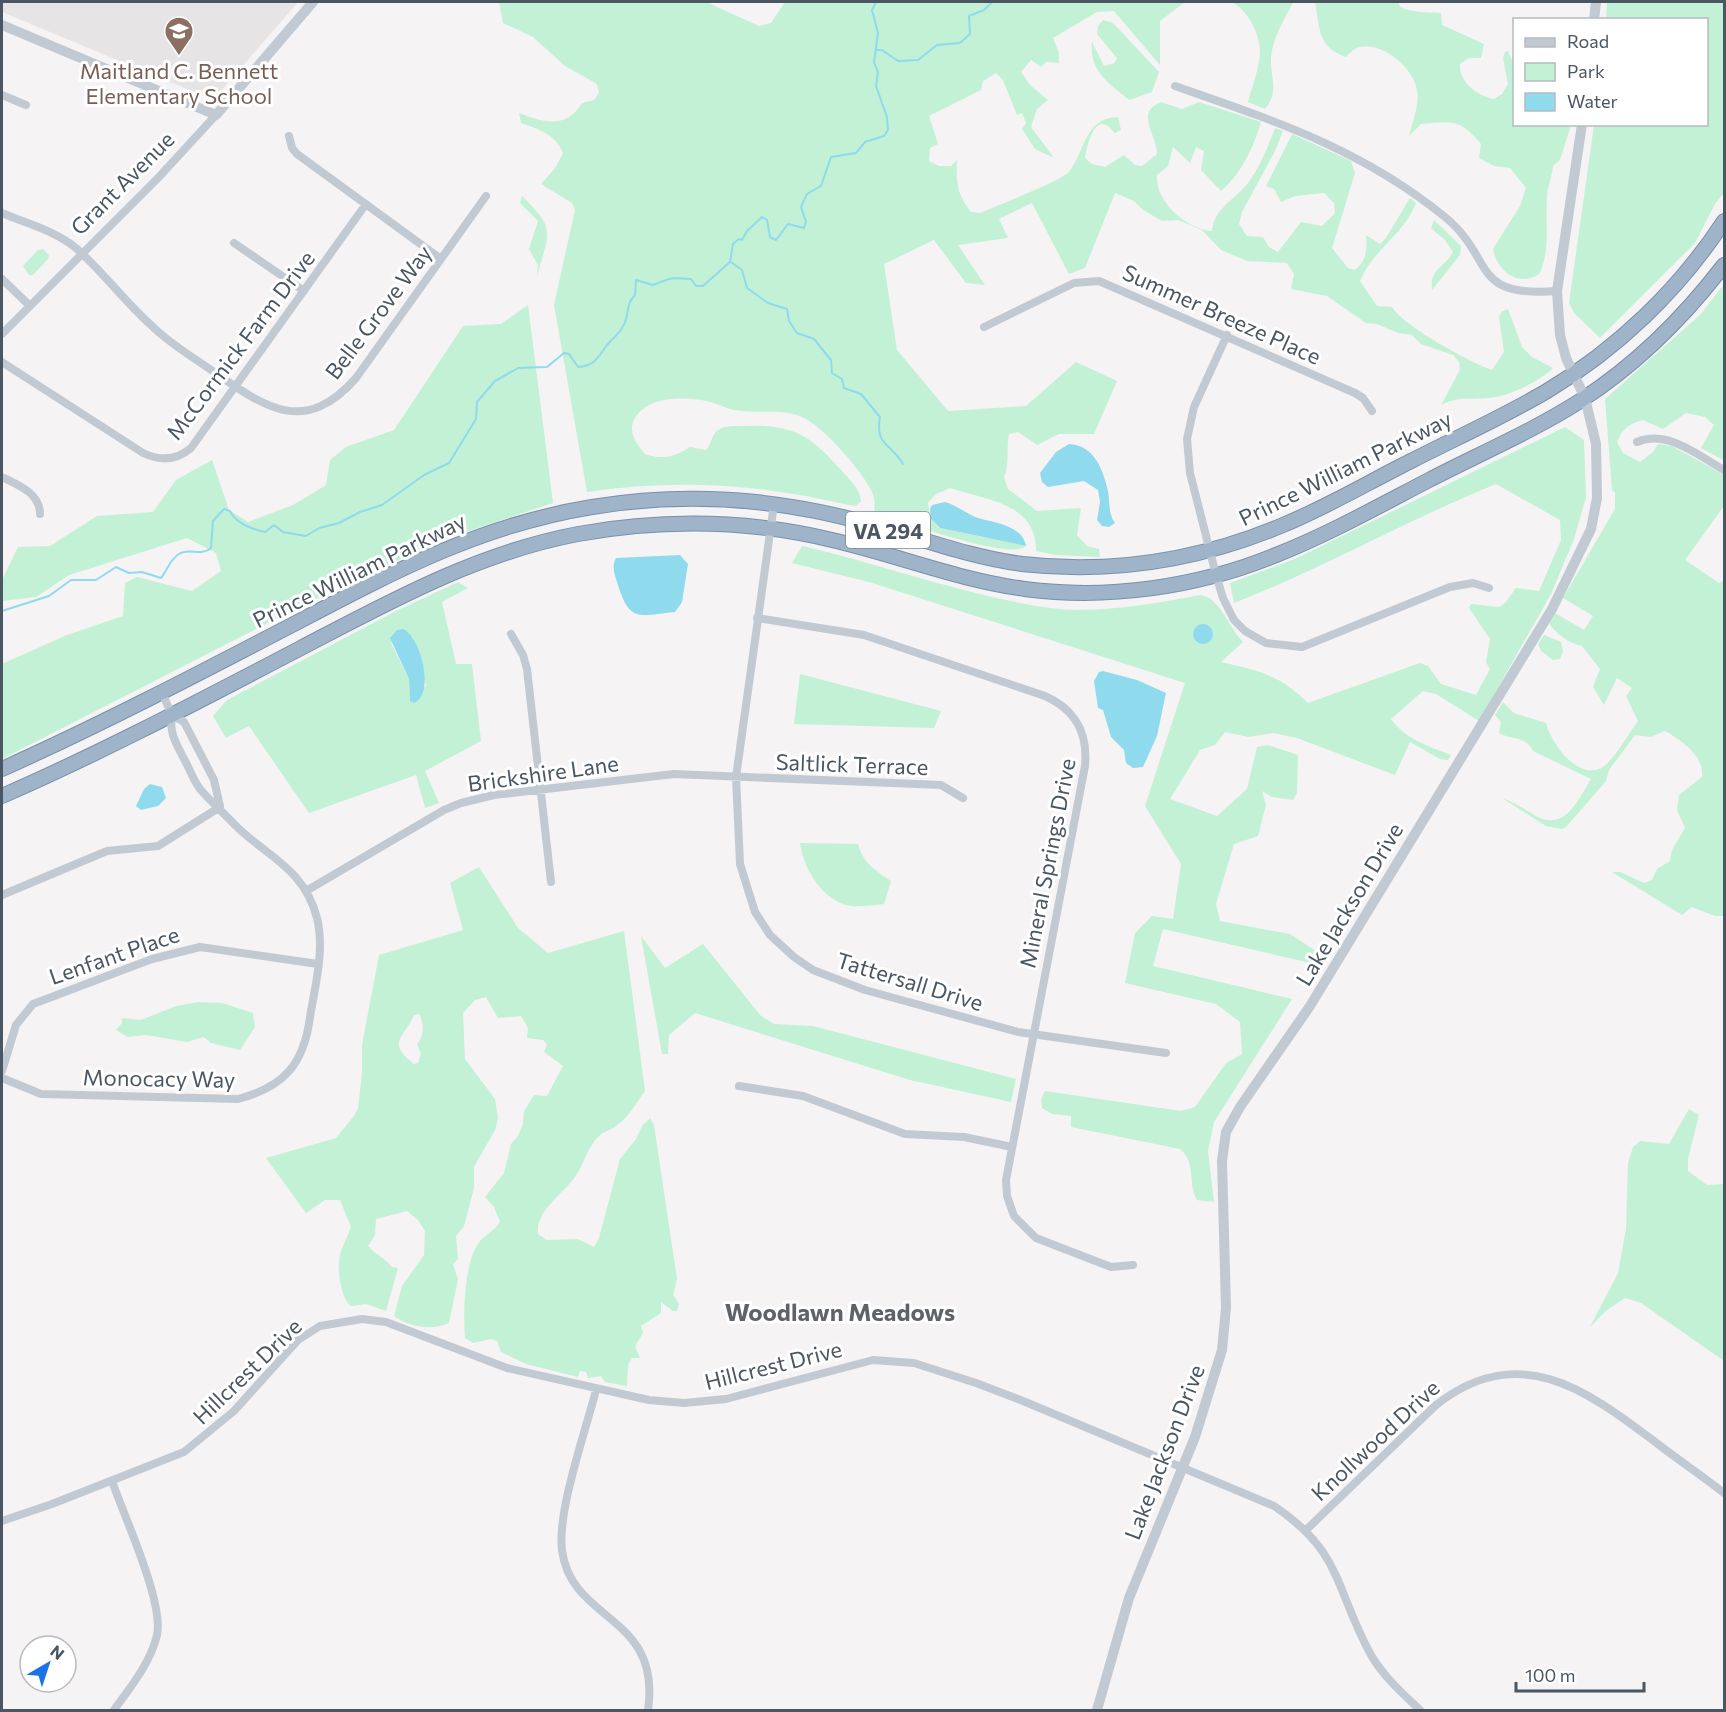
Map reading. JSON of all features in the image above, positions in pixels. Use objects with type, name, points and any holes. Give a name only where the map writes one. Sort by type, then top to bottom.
[{"type":"highway","name":"Prince William Parkway","points":[[2,770],[162,693],[376,581],[458,543],[491,531],[562,512],[642,500],[706,498],[774,504],[830,514],[964,553],[1023,564],[1110,567],[1160,561],[1210,550],[1287,524],[1526,403],[1573,374],[1619,340],[1661,300],[1695,262],[1725,221]]},
{"type":"highway","name":"Prince William Parkway","points":[[2,796],[172,715],[426,584],[507,552],[544,541],[616,528],[686,524],[770,529],[853,545],[972,581],[1029,589],[1123,591],[1216,575],[1277,555],[1331,530],[1585,398],[1644,352],[1669,328],[1725,265]]},
{"type":"street","name":"Grant Avenue","points":[[2,334],[28,304],[158,178],[216,115],[313,2]]},
{"type":"street","points":[[1594,18],[1596,2]]},
{"type":"street","points":[[2,25],[216,115]]},
{"type":"street","points":[[1175,86],[1336,146],[1364,161],[1445,217],[1464,238],[1485,272],[1499,284],[1528,293],[1557,291]]},
{"type":"street","points":[[2,95],[26,105]]},
{"type":"street","name":"Lake Jackson Drive","points":[[1096,1710],[1129,1598],[1183,1467],[1217,1373],[1225,1329],[1222,1161],[1227,1132],[1240,1107],[1310,1006],[1571,574],[1591,529],[1597,498],[1596,444],[1585,398],[1573,374],[1560,335],[1557,291],[1582,126]]},
{"type":"street","points":[[289,136],[292,148],[297,154],[441,259]]},
{"type":"street","name":"Belle Grove Way","points":[[2,213],[58,237],[81,253],[154,328],[255,401],[279,410],[311,410],[334,399],[356,378],[486,196]]},
{"type":"street","name":"McCormick Farm Drive","points":[[2,362],[143,453],[158,459],[178,457],[191,448],[366,204]]},
{"type":"street","points":[[234,243],[304,291]]},
{"type":"street","points":[[2,279],[28,304]]},
{"type":"street","name":"Summer Breeze Place","points":[[984,327],[1044,297],[1088,280],[1109,283],[1356,393],[1363,398],[1372,411]]},
{"type":"street","points":[[1227,335],[1194,407],[1187,439],[1190,473],[1216,575],[1228,609],[1245,631],[1266,643],[1290,648],[1314,644],[1450,587],[1473,583],[1490,588]]},
{"type":"street","points":[[1637,442],[1650,438],[1667,439],[1725,470]]},
{"type":"street","points":[[2,477],[34,496],[38,501],[40,514]]},
{"type":"street","name":"Tattersall Drive","points":[[774,504],[736,777],[736,829],[740,864],[746,891],[755,912],[770,935],[794,957],[813,970],[866,990],[1033,1034],[1166,1053]]},
{"type":"street","name":"Mineral Springs Drive","points":[[757,618],[864,635],[1045,696],[1061,703],[1078,722],[1087,748],[1085,766],[1006,1180],[1007,1196],[1014,1216],[1023,1228],[1047,1243],[1111,1267],[1132,1265]]},
{"type":"street","points":[[511,634],[523,655],[527,669],[551,882]]},
{"type":"street","name":"Monocacy Way","points":[[162,693],[172,715],[184,722],[214,780],[220,807]]},
{"type":"street","name":"Monocacy Way","points":[[2,1078],[41,1094],[224,1100],[256,1094],[281,1080],[303,1049],[318,964],[318,926],[306,891],[283,863],[236,826],[200,788],[169,730],[172,715]]},
{"type":"street","name":"Brickshire Lane","points":[[306,891],[424,821],[461,803],[494,795],[674,774],[736,777]]},
{"type":"street","name":"Saltlick Terrace","points":[[736,777],[941,785],[963,798]]},
{"type":"street","points":[[2,895],[107,851],[158,846],[220,807]]},
{"type":"street","name":"Lenfant Place","points":[[2,1071],[15,1025],[33,1004],[152,959],[200,947],[318,964]]},
{"type":"street","points":[[740,1086],[803,1096],[905,1134],[964,1137],[1012,1147]]},
{"type":"street","name":"Hillcrest Drive","points":[[2,1521],[112,1481],[172,1457],[197,1444],[234,1411],[298,1340],[332,1322],[362,1319],[386,1322],[507,1368],[650,1401],[726,1400],[849,1365],[873,1360],[897,1361],[976,1383],[1267,1502],[1306,1530],[1324,1551],[1335,1570],[1371,1655],[1393,1683],[1420,1710]]},
{"type":"street","name":"Knollwood Drive","points":[[1306,1530],[1436,1405],[1455,1390],[1473,1382],[1504,1375],[1544,1377],[1571,1385],[1725,1493]]},
{"type":"street","points":[[596,1390],[568,1498],[562,1532],[562,1550],[567,1568],[578,1589],[627,1631],[641,1652],[647,1670],[648,1710]]},
{"type":"street","points":[[112,1481],[154,1596],[158,1623],[158,1633],[148,1659],[114,1710]]},
{"type":"shaded area","name":"Maitland C. Bennett Elementary School","points":[[2,2],[298,2],[213,100],[2,12]]},
{"type":"green space","points":[[499,2],[706,2],[759,26],[771,23],[785,2],[1185,2],[1160,21],[1160,65],[1114,11],[1097,12],[1053,38],[1059,53],[1059,63],[1046,62],[1041,67],[1031,60],[1021,72],[1030,85],[1048,100],[1037,109],[1031,127],[1054,158],[1035,149],[1022,129],[1026,123],[1022,113],[1017,115],[1003,80],[996,73],[983,81],[981,90],[929,116],[938,144],[930,148],[929,161],[939,166],[951,166],[957,160],[957,182],[960,194],[971,212],[980,213],[1064,176],[1075,163],[1092,129],[1098,123],[1107,119],[1118,117],[1121,130],[1115,133],[1108,126],[1098,125],[1091,135],[1085,158],[1092,164],[1105,167],[1124,155],[1135,165],[1142,166],[1157,154],[1148,118],[1153,107],[1161,102],[1182,109],[1199,102],[1261,122],[1246,160],[1221,191],[1201,170],[1204,151],[1196,147],[1190,163],[1173,147],[1168,166],[1157,175],[1161,194],[1174,212],[1192,225],[1212,231],[1221,210],[1243,189],[1256,170],[1275,128],[1283,131],[1275,151],[1242,212],[1239,224],[1247,236],[1263,237],[1269,247],[1278,252],[1301,222],[1322,226],[1335,213],[1334,203],[1324,193],[1295,196],[1281,202],[1274,189],[1266,186],[1292,134],[1351,161],[1355,173],[1332,248],[1348,268],[1355,270],[1362,262],[1366,250],[1366,235],[1380,244],[1410,198],[1416,203],[1404,224],[1373,260],[1360,281],[1377,306],[1392,307],[1398,315],[1422,333],[1469,360],[1492,370],[1504,352],[1499,317],[1502,311],[1508,309],[1522,347],[1532,357],[1553,368],[1531,384],[1505,395],[1458,399],[1441,405],[1460,370],[1459,362],[1453,355],[1421,344],[1412,335],[1398,333],[1377,324],[1366,323],[1327,296],[1291,289],[1294,274],[1287,263],[1247,261],[1221,250],[1202,230],[1178,220],[1162,221],[1143,210],[1134,201],[1115,193],[1085,268],[1069,274],[1032,203],[999,219],[1008,238],[958,245],[985,285],[966,283],[934,240],[884,264],[897,350],[948,411],[1026,406],[1076,362],[1117,381],[1094,434],[1059,434],[1037,445],[1018,432],[1009,434],[1007,467],[1004,477],[1008,489],[1037,511],[1081,508],[1077,535],[1087,546],[1099,549],[1100,557],[1055,555],[1036,551],[1034,535],[1028,523],[1019,513],[1007,506],[950,488],[936,494],[928,503],[931,519],[939,528],[1026,546],[1016,549],[977,544],[874,513],[873,495],[866,482],[842,451],[814,424],[789,413],[734,410],[698,400],[668,399],[649,405],[641,411],[635,418],[632,433],[645,454],[663,457],[674,455],[690,447],[706,450],[716,432],[721,428],[776,427],[800,434],[820,448],[854,485],[861,501],[856,506],[784,492],[719,486],[653,486],[587,492],[554,305],[575,210],[572,203],[541,184],[556,167],[563,153],[560,147],[551,137],[521,123],[519,113],[545,121],[561,120],[576,112],[582,103],[594,100],[599,93],[597,84],[565,66],[533,37],[503,23]]},
{"type":"green space","points":[[1231,2],[1293,2],[1273,47],[1271,64],[1273,93],[1265,109],[1248,102],[1260,54],[1256,31],[1243,11]]},
{"type":"green space","points":[[1315,2],[1398,2],[1400,7],[1410,10],[1441,13],[1442,25],[1484,44],[1481,58],[1469,58],[1460,64],[1460,71],[1470,87],[1481,95],[1494,99],[1502,94],[1508,84],[1503,58],[1505,52],[1508,51],[1513,63],[1513,126],[1571,126],[1560,160],[1553,166],[1548,190],[1545,256],[1539,274],[1531,278],[1517,278],[1504,270],[1495,257],[1493,249],[1520,206],[1526,188],[1510,168],[1494,166],[1479,158],[1481,144],[1467,130],[1456,124],[1441,122],[1421,124],[1409,136],[1418,95],[1414,81],[1403,64],[1376,48],[1357,48],[1346,57],[1330,48],[1319,28]]},
{"type":"green space","points":[[1607,2],[1724,2],[1724,193],[1715,204],[1695,243],[1600,338],[1574,313],[1569,303],[1594,126],[1708,126],[1708,18],[1606,18]]},
{"type":"green space","points":[[1103,20],[1113,23],[1159,72],[1152,92],[1129,100],[1097,69],[1092,52],[1092,42],[1104,66],[1115,63],[1117,58],[1097,34],[1098,26]]},
{"type":"green space","points":[[522,196],[541,217],[547,233],[537,277],[538,265],[529,249],[538,221],[520,203]]},
{"type":"green space","points":[[1434,220],[1461,246],[1460,255],[1432,290],[1435,273],[1453,252],[1445,240],[1431,228]]},
{"type":"green space","points":[[43,249],[49,255],[48,259],[33,275],[29,275],[23,266],[38,250]]},
{"type":"green space","points":[[1724,284],[1723,460],[1701,448],[1714,425],[1705,417],[1686,413],[1663,429],[1643,420],[1634,423],[1624,430],[1617,442],[1623,453],[1640,462],[1653,452],[1658,444],[1672,446],[1724,475],[1724,506],[1685,560],[1719,583],[1724,580],[1724,916],[1715,916],[1692,907],[1682,915],[1612,872],[1620,872],[1644,883],[1652,880],[1657,869],[1670,861],[1672,850],[1685,828],[1677,810],[1679,795],[1702,777],[1702,769],[1696,755],[1665,731],[1651,737],[1635,735],[1609,770],[1606,781],[1566,827],[1562,829],[1546,826],[1502,798],[1536,816],[1546,820],[1555,820],[1570,811],[1591,779],[1533,751],[1523,741],[1499,733],[1501,722],[1495,715],[1503,702],[1514,713],[1546,723],[1560,750],[1567,758],[1584,769],[1594,770],[1603,767],[1612,759],[1638,721],[1626,696],[1632,688],[1617,678],[1604,705],[1593,687],[1600,669],[1582,646],[1563,638],[1549,623],[1555,613],[1584,630],[1593,616],[1563,598],[1615,509],[1605,399],[1701,314]]},
{"type":"green space","points":[[528,305],[553,503],[436,542],[289,612],[2,759],[2,664],[67,635],[123,616],[125,583],[137,577],[192,591],[221,571],[216,553],[187,538],[69,575],[36,597],[2,601],[2,580],[18,547],[50,546],[97,516],[153,512],[176,480],[212,460],[229,510],[248,522],[293,505],[326,485],[330,460],[346,447],[394,430],[463,326],[501,324]]},
{"type":"green space","points":[[1565,427],[1584,440],[1586,497],[1574,539],[1551,594],[1479,721],[1436,694],[1423,691],[1391,719],[1410,737],[1451,755],[1448,760],[1440,759],[1410,742],[1395,775],[1297,738],[1273,733],[1248,737],[1225,732],[1215,745],[1200,750],[1170,799],[1217,816],[1247,789],[1257,747],[1268,745],[1298,755],[1297,793],[1293,800],[1272,797],[1262,791],[1266,805],[1258,836],[1234,844],[1216,904],[1220,921],[1290,934],[1322,955],[1320,961],[1315,964],[1163,929],[1153,966],[1292,999],[1214,1122],[1208,1151],[1214,1202],[1197,1200],[1188,1160],[1180,1149],[1071,1127],[1071,1116],[1052,1114],[1042,1108],[1041,1099],[1045,1091],[1181,1111],[1195,1107],[1226,1063],[1242,1054],[1240,1022],[1216,1004],[1125,983],[1135,933],[1152,916],[1173,919],[1181,864],[1145,806],[1185,683],[869,582],[792,563],[802,546],[987,596],[1050,608],[1105,609],[1145,605],[1200,595],[1207,597],[1218,607],[1243,642],[1221,662],[1268,675],[1288,686],[1308,703],[1420,663],[1428,666],[1441,684],[1476,695],[1490,669],[1486,662],[1490,639],[1469,608],[1471,604],[1499,607],[1505,603],[1516,588],[1539,591],[1561,540],[1560,520],[1496,484],[1300,575],[1234,603],[1230,583],[1295,559]]},
{"type":"green space","points":[[458,582],[468,588],[442,602],[456,664],[472,664],[481,741],[425,771],[439,803],[425,808],[416,775],[309,813],[249,726],[226,738],[213,716],[227,700],[396,611]],"holes":[[[413,637],[426,686],[410,701],[409,679],[391,643]]]},
{"type":"green space","points":[[1544,635],[1561,642],[1563,651],[1560,659],[1553,660],[1541,651],[1538,644]]},
{"type":"green space","points":[[800,674],[941,711],[934,728],[794,724]]},
{"type":"green space","points":[[800,843],[858,844],[866,861],[891,881],[884,904],[851,906],[832,898],[823,891],[810,873]]},
{"type":"green space","points":[[479,867],[518,928],[548,953],[624,931],[645,1091],[625,1118],[596,1139],[577,1174],[541,1217],[538,1234],[547,1240],[578,1239],[594,1247],[599,1238],[620,1159],[650,1118],[654,1125],[677,1279],[673,1295],[679,1304],[677,1311],[673,1311],[661,1302],[661,1313],[641,1326],[643,1333],[635,1346],[640,1358],[632,1358],[628,1365],[627,1386],[605,1382],[601,1376],[588,1378],[586,1372],[580,1371],[578,1377],[526,1364],[501,1352],[497,1341],[490,1339],[473,1343],[465,1338],[465,1302],[471,1261],[480,1241],[500,1222],[494,1207],[485,1197],[504,1173],[511,1144],[518,1136],[523,1124],[524,1111],[534,1095],[547,1096],[563,1066],[544,1052],[547,1044],[543,1040],[527,1038],[528,1028],[521,1016],[498,1018],[486,997],[475,1000],[463,1013],[465,1059],[495,1099],[498,1118],[495,1130],[474,1167],[474,1188],[464,1226],[456,1236],[458,1259],[453,1264],[458,1279],[449,1323],[435,1327],[421,1327],[394,1316],[402,1286],[424,1255],[425,1231],[418,1220],[407,1211],[376,1219],[375,1235],[368,1246],[392,1267],[398,1268],[386,1311],[366,1304],[351,1306],[344,1296],[339,1274],[340,1254],[351,1227],[340,1200],[325,1200],[306,1213],[266,1158],[336,1138],[354,1116],[358,1108],[362,1074],[362,1045],[379,955],[463,930],[450,883]],"holes":[[[419,1014],[422,1033],[417,1044],[421,1054],[418,1063],[414,1064],[400,1050],[399,1045],[414,1015]]]},
{"type":"green space","points":[[641,936],[665,968],[703,944],[761,1016],[774,1024],[813,1026],[1016,1079],[1011,1102],[910,1080],[695,1013],[669,1035],[668,1054],[662,1054]]},
{"type":"green space","points":[[199,1002],[222,1003],[253,1013],[255,1027],[240,1050],[211,1043],[204,1037],[187,1042],[146,1035],[128,1037],[116,1030],[122,1023],[122,1018],[141,1020],[176,1006]]},
{"type":"green space","points":[[1689,1109],[1699,1115],[1688,1159],[1688,1171],[1707,1185],[1724,1184],[1724,1361],[1641,1303],[1625,1298],[1607,1310],[1590,1327],[1618,1273],[1626,1229],[1628,1163],[1633,1147],[1640,1141],[1669,1144]]},
{"type":"water","points":[[1069,444],[1085,449],[1100,467],[1108,491],[1111,516],[1115,523],[1109,527],[1102,526],[1097,520],[1100,502],[1098,490],[1084,481],[1048,487],[1042,482],[1040,473],[1056,452]]},
{"type":"water","points":[[945,502],[975,517],[1013,529],[1019,533],[1026,546],[940,528],[931,519],[930,509],[932,505]]},
{"type":"water","points":[[680,555],[688,564],[682,602],[675,612],[645,615],[632,611],[622,597],[616,578],[614,568],[616,558]]},
{"type":"water","points":[[1203,624],[1210,627],[1213,634],[1210,641],[1203,644],[1196,641],[1193,634],[1196,627]]},
{"type":"water","points":[[403,629],[415,642],[425,677],[421,697],[414,703],[410,701],[409,679],[390,638],[397,630]]},
{"type":"water","points":[[1103,671],[1137,680],[1166,693],[1157,736],[1143,767],[1133,768],[1126,763],[1124,750],[1111,737],[1103,710],[1098,708],[1094,681],[1099,672]]},
{"type":"water","points":[[150,784],[162,787],[166,798],[158,806],[141,810],[136,806],[144,789]]},
{"type":"waterway","points":[[2,611],[49,596],[71,580],[96,580],[116,567],[129,573],[142,572],[161,578],[179,554],[187,551],[203,552],[211,548],[213,521],[224,509],[230,511],[240,523],[255,529],[265,532],[274,525],[283,532],[306,536],[319,528],[339,523],[360,512],[382,505],[424,475],[449,463],[476,419],[477,402],[495,381],[518,368],[547,367],[564,353],[569,354],[578,367],[588,365],[595,360],[623,326],[629,305],[635,295],[636,280],[653,285],[671,279],[691,279],[696,286],[703,286],[730,262],[733,244],[739,239],[742,240],[747,231],[762,217],[767,220],[770,237],[776,240],[788,224],[804,228],[806,222],[801,207],[807,194],[821,186],[831,157],[856,153],[865,142],[884,136],[888,130],[887,117],[876,86],[878,72],[874,62],[878,33],[872,10],[876,2]]},
{"type":"waterway","points":[[877,50],[882,50],[898,61],[918,60],[937,45],[960,43],[970,34],[969,16],[984,10],[992,2]]},
{"type":"waterway","points":[[731,262],[742,270],[747,288],[768,303],[787,309],[789,321],[797,333],[814,339],[831,360],[832,373],[842,379],[844,388],[861,394],[880,417],[879,426],[882,439],[903,464]]},
{"type":"place","name":"Maitland C. Bennett Elementary School","points":[[179,56]]},
{"type":"district","name":"Woodlawn Meadows","points":[[840,1311]]}]
